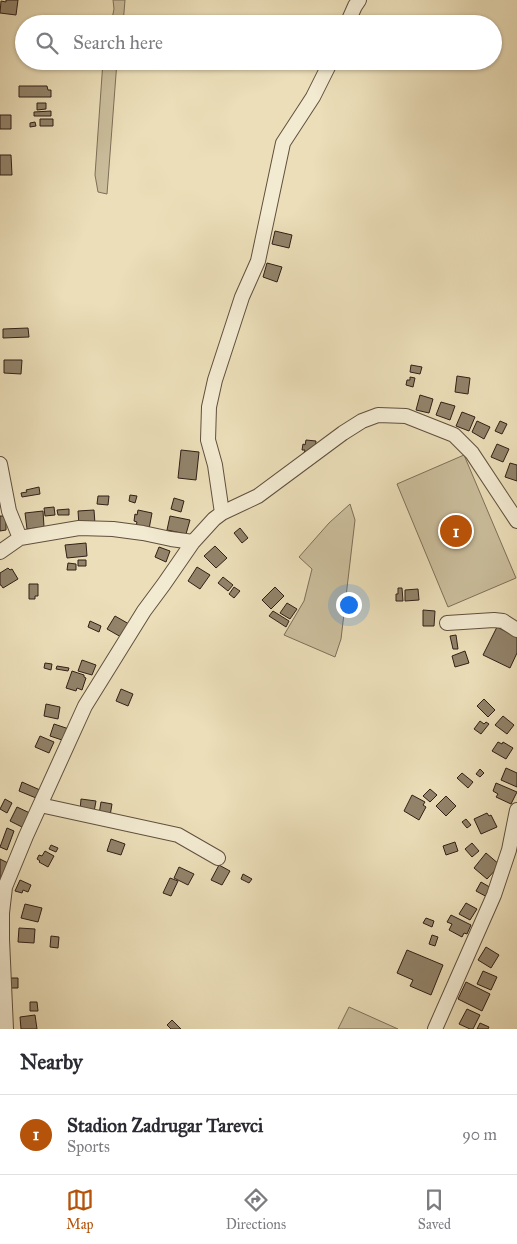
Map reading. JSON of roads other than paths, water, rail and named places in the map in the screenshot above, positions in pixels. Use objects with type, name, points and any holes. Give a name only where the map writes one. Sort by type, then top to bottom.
[{"type":"street","points":[[351,15],[358,0]]},
{"type":"street","points":[[222,513],[215,465],[208,440],[209,408],[214,380],[242,297],[258,261],[283,143],[313,97],[326,70]]},
{"type":"street","points":[[6,1029],[2,939],[2,913],[5,888],[85,706],[178,562],[214,519],[222,513],[258,496],[344,432],[362,421],[378,415],[406,416],[454,435],[472,453],[517,521]]},
{"type":"street","points":[[0,464],[9,511],[20,538]]},
{"type":"street","points":[[0,552],[20,538],[79,528],[144,533],[193,542]]},
{"type":"street","points":[[171,539],[178,556],[178,562]]},
{"type":"street","points":[[447,623],[494,620],[503,622],[517,630]]},
{"type":"street","points":[[40,805],[178,835],[218,858]]},
{"type":"street","points":[[435,1029],[494,895],[509,850],[517,810]]},
{"type":"place","name":"Stadion Zadrugar Tarevci","points":[[456,531]]}]
